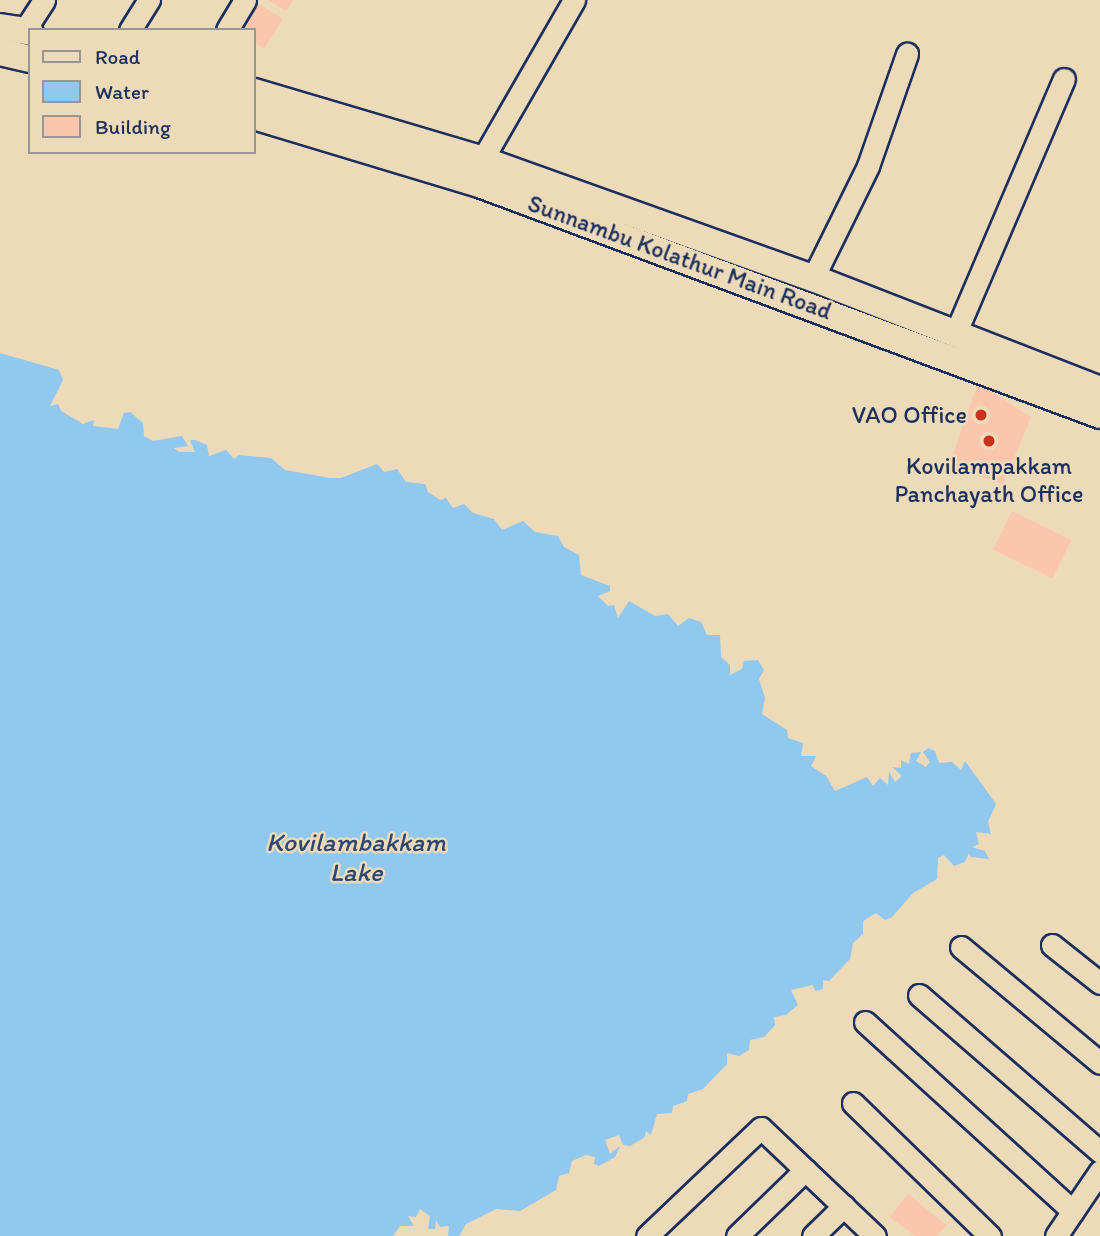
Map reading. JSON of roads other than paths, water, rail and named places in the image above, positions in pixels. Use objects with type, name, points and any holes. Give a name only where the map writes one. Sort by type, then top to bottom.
[{"type":"street","points":[[18,30],[44,0]]},
{"type":"street","points":[[131,28],[149,0]]},
{"type":"street","points":[[228,28],[245,0]]},
{"type":"street","points":[[476,170],[574,0]]},
{"type":"street","points":[[0,52],[28,58]]},
{"type":"street","points":[[813,278],[868,166],[907,54]]},
{"type":"street","points":[[956,332],[1064,79]]},
{"type":"street","name":"Sunnambu Kolathur Main Road","points":[[256,94],[689,246],[1039,396],[1100,415]]},
{"type":"street","name":"Sunnambu Kolathur Main Road","points":[[256,117],[476,170]]},
{"type":"street","name":"Sunnambu Kolathur Main Road","points":[[689,246],[813,278],[1100,390]]},
{"type":"street","points":[[1052,945],[1100,983]]},
{"type":"street","points":[[961,947],[1100,1063]]},
{"type":"street","points":[[919,995],[1100,1152]]},
{"type":"street","points":[[865,1022],[1069,1226],[1100,1171]]},
{"type":"street","points":[[853,1103],[990,1236]]},
{"type":"street","points":[[648,1236],[761,1128],[875,1236]]},
{"type":"street","points":[[737,1236],[805,1170]]},
{"type":"street","points":[[813,1236],[844,1206]]},
{"type":"water","name":"Kovilambakkam Lake","points":[[0,353],[59,370],[63,380],[50,406],[58,404],[61,411],[83,424],[94,420],[93,426],[118,429],[124,413],[130,412],[143,423],[144,436],[153,441],[182,436],[188,446],[174,448],[179,452],[195,452],[190,440],[195,440],[207,445],[209,456],[226,450],[234,459],[239,455],[271,458],[285,470],[330,478],[341,478],[377,464],[384,472],[397,469],[406,482],[425,484],[428,492],[440,500],[446,498],[453,508],[464,504],[473,513],[494,519],[502,530],[523,521],[535,532],[558,536],[564,547],[579,555],[581,575],[610,586],[610,591],[598,596],[608,606],[614,605],[618,618],[629,601],[655,616],[668,614],[678,626],[689,618],[701,622],[707,635],[720,635],[721,657],[730,665],[730,675],[742,669],[744,661],[758,660],[764,670],[759,679],[765,698],[762,714],[787,730],[788,738],[803,743],[801,756],[816,756],[811,766],[826,776],[835,791],[867,777],[873,786],[880,778],[888,785],[889,772],[895,782],[902,776],[892,767],[901,768],[901,760],[909,764],[911,753],[921,752],[916,761],[926,767],[930,762],[923,752],[928,748],[935,751],[939,763],[952,762],[961,770],[965,761],[996,804],[988,822],[991,834],[976,832],[979,844],[972,847],[985,851],[989,859],[971,857],[969,853],[965,862],[954,866],[944,855],[938,858],[937,879],[913,893],[892,917],[885,920],[876,913],[863,921],[863,934],[853,943],[850,959],[829,981],[823,980],[823,989],[815,991],[813,985],[791,990],[798,1005],[786,1015],[774,1017],[775,1025],[764,1037],[750,1040],[749,1050],[739,1056],[727,1053],[727,1064],[703,1089],[688,1094],[687,1101],[673,1106],[672,1113],[657,1114],[651,1135],[646,1131],[645,1137],[630,1146],[623,1145],[619,1135],[605,1140],[610,1154],[620,1146],[615,1157],[599,1166],[594,1164],[595,1157],[586,1155],[572,1161],[569,1173],[559,1176],[556,1190],[520,1211],[496,1209],[466,1224],[459,1236],[448,1236],[449,1226],[440,1227],[436,1220],[435,1229],[428,1229],[430,1216],[420,1209],[416,1217],[408,1216],[414,1226],[400,1226],[393,1236],[0,1236]]},
{"type":"place","name":"VAO Office","points":[[981,415]]},
{"type":"place","name":"Kovilampakkam Panchayath Office","points":[[989,441]]}]
